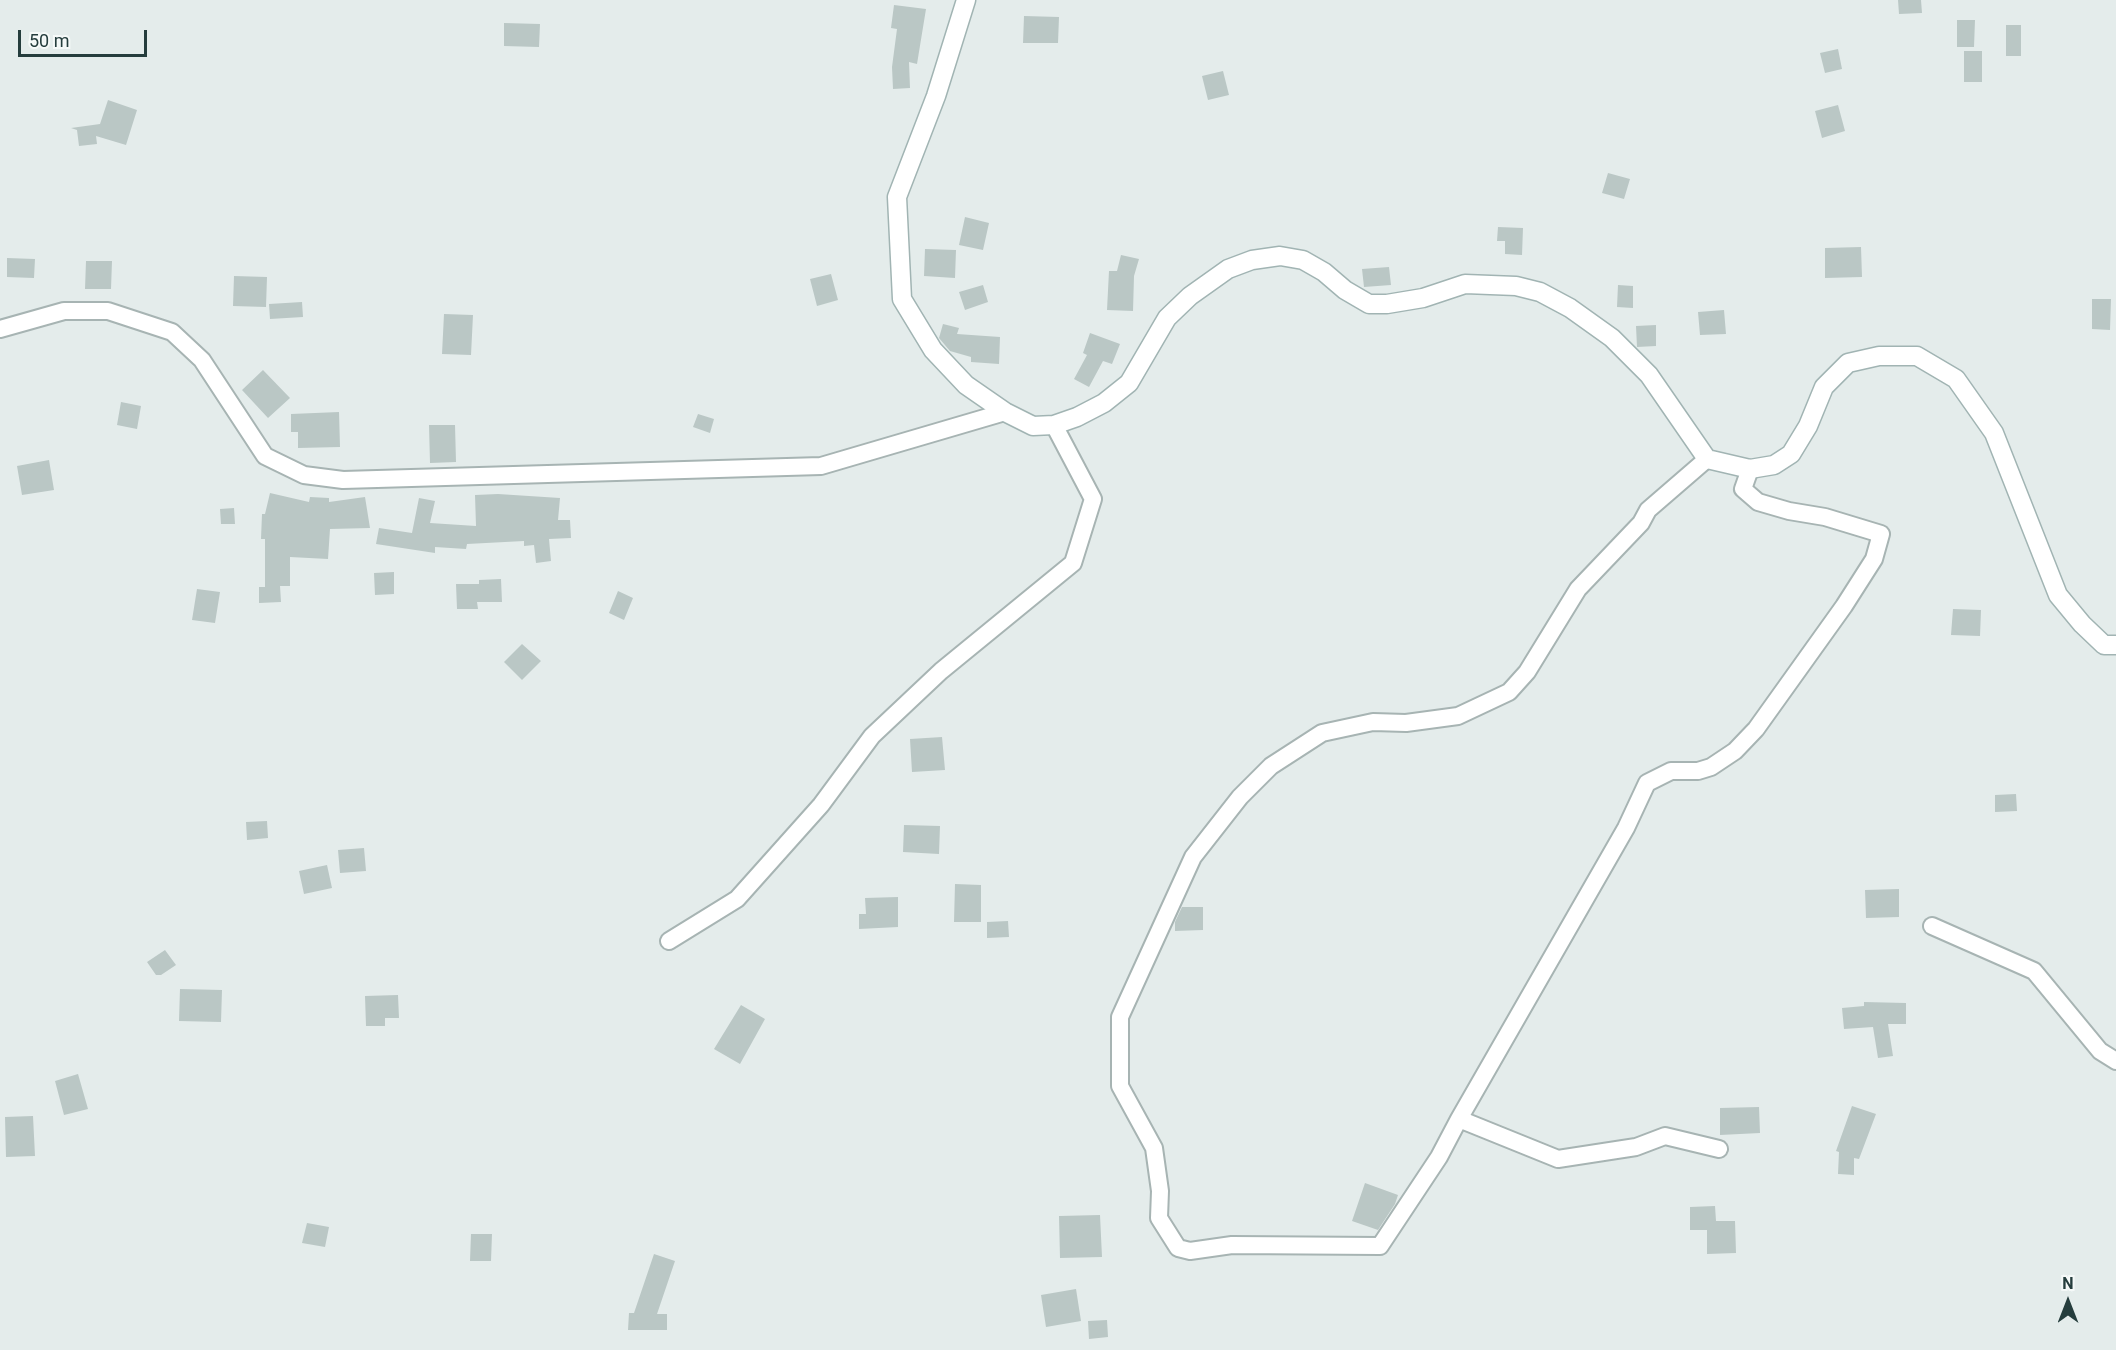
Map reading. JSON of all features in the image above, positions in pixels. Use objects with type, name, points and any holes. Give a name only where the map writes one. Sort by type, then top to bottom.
[{"type":"main road","points":[[966,0],[936,96],[897,197],[902,299],[933,350],[966,386],[1005,412],[1033,426],[1054,424],[1077,417],[1104,404],[1129,383],[1167,318],[1190,296],[1228,269],[1252,260],[1280,256],[1303,260],[1369,304],[1387,304],[1423,298],[1465,284],[1516,286],[1540,292],[1570,308],[1612,338],[1649,375],[1707,459],[1750,469],[1774,465],[1791,454],[1808,426],[1824,387],[1848,363],[1880,356],[1917,356],[1956,380],[1994,433],[2058,595],[2082,624],[2104,645],[2116,645]]},
{"type":"street","points":[[0,329],[64,311],[108,311],[172,332],[202,360],[265,456],[304,475],[343,480],[821,466],[1005,412]]},
{"type":"street","points":[[669,941],[737,899],[821,805],[872,736],[941,671],[1073,563],[1093,499],[1054,424]]},
{"type":"street","points":[[1707,459],[1648,510],[1641,523],[1578,589],[1527,672],[1509,692],[1458,716],[1406,723],[1373,722],[1322,733],[1271,766],[1240,797],[1193,857],[1120,1017],[1120,1086],[1154,1148],[1160,1191],[1159,1218],[1178,1248],[1190,1251],[1232,1245],[1380,1246],[1439,1157],[1626,828],[1647,783],[1671,771],[1698,771],[1711,767],[1735,751],[1756,729],[1874,560],[1881,534],[1825,517],[1789,511],[1758,502],[1743,489],[1750,469]]},
{"type":"street","points":[[1932,926],[2034,970],[2100,1051],[2116,1061]]},
{"type":"street","points":[[1459,1119],[1558,1159],[1636,1147],[1665,1136],[1719,1149]]},
{"type":"building","points":[[1898,0],[1921,0],[1922,13],[1899,14]]},
{"type":"building","points":[[894,5],[926,9],[917,64],[909,62],[910,88],[893,89],[892,67],[897,29],[891,28]]},
{"type":"building","points":[[1024,16],[1059,17],[1058,43],[1023,43]]},
{"type":"building","points":[[1957,20],[1975,20],[1974,47],[1957,47]]},
{"type":"building","points":[[504,23],[540,24],[539,47],[504,46]]},
{"type":"building","points":[[2006,25],[2021,25],[2021,56],[2006,56]]},
{"type":"building","points":[[1838,49],[1842,69],[1825,73],[1820,53]]},
{"type":"building","points":[[1964,51],[1982,51],[1982,82],[1964,82]]},
{"type":"building","points":[[1223,71],[1229,95],[1208,100],[1202,76]]},
{"type":"building","points":[[108,100],[137,110],[126,145],[96,136],[97,144],[79,146],[77,130],[71,128],[100,124]]},
{"type":"building","points":[[1838,105],[1845,131],[1822,138],[1815,111]]},
{"type":"building","points":[[1608,173],[1630,179],[1624,199],[1602,193]]},
{"type":"building","points":[[965,217],[989,223],[983,250],[959,245]]},
{"type":"building","points":[[1498,227],[1523,228],[1522,255],[1505,254],[1505,241],[1497,241]]},
{"type":"building","points":[[1861,247],[1862,277],[1825,278],[1825,248]]},
{"type":"building","points":[[925,249],[956,250],[955,278],[924,276]]},
{"type":"building","points":[[1121,255],[1139,259],[1134,276],[1133,311],[1107,310],[1109,271],[1117,271]]},
{"type":"building","points":[[7,258],[35,259],[34,278],[7,277]]},
{"type":"building","points":[[86,261],[112,261],[111,289],[85,289]]},
{"type":"building","points":[[1389,267],[1391,285],[1364,287],[1362,269]]},
{"type":"building","points":[[831,274],[838,300],[817,306],[810,279]]},
{"type":"building","points":[[234,276],[267,277],[266,307],[233,306]]},
{"type":"building","points":[[983,285],[988,302],[965,310],[959,292]]},
{"type":"building","points":[[1618,285],[1633,286],[1633,308],[1617,307]]},
{"type":"building","points":[[2092,299],[2111,299],[2110,330],[2092,329]]},
{"type":"building","points":[[302,302],[303,317],[270,319],[269,304]]},
{"type":"building","points":[[1724,310],[1726,334],[1700,335],[1698,312]]},
{"type":"building","points":[[444,314],[473,315],[471,355],[442,354]]},
{"type":"building","points":[[943,324],[959,328],[957,334],[1000,337],[999,364],[971,362],[971,357],[950,351],[939,338]]},
{"type":"building","points":[[1656,325],[1656,346],[1637,347],[1636,326]]},
{"type":"building","points":[[1090,333],[1120,344],[1112,364],[1103,361],[1089,387],[1074,379],[1087,355],[1083,353]]},
{"type":"building","points":[[263,370],[290,398],[268,418],[242,390]]},
{"type":"building","points":[[121,402],[141,406],[137,429],[117,425]]},
{"type":"building","points":[[339,412],[340,447],[298,448],[298,432],[291,432],[291,414]]},
{"type":"building","points":[[698,414],[714,419],[710,433],[693,427]]},
{"type":"building","points":[[429,425],[455,425],[456,462],[430,463]]},
{"type":"building","points":[[49,460],[54,490],[22,495],[17,466]]},
{"type":"building","points":[[270,493],[309,502],[310,497],[329,498],[329,502],[365,497],[370,528],[330,529],[328,559],[290,557],[290,586],[280,586],[281,602],[259,603],[259,587],[265,587],[265,539],[261,539],[262,514],[265,514]]},
{"type":"building","points":[[498,494],[560,498],[558,520],[570,520],[571,538],[549,539],[551,561],[536,563],[534,545],[524,546],[524,541],[467,544],[466,549],[435,547],[435,553],[376,544],[379,528],[412,533],[419,498],[435,501],[430,523],[476,526],[475,495]]},
{"type":"building","points":[[234,508],[235,524],[221,524],[220,509]]},
{"type":"building","points":[[394,572],[394,594],[375,595],[374,573]]},
{"type":"building","points":[[501,579],[502,602],[477,602],[478,609],[457,609],[456,584],[479,584],[479,580]]},
{"type":"building","points":[[197,589],[220,592],[215,623],[192,620]]},
{"type":"building","points":[[618,591],[633,598],[624,620],[609,613]]},
{"type":"building","points":[[1953,609],[1981,610],[1980,636],[1951,635]]},
{"type":"building","points":[[522,644],[541,661],[522,680],[504,662]]},
{"type":"building","points":[[942,737],[945,770],[912,772],[910,739]]},
{"type":"building","points":[[2016,794],[2017,811],[1995,812],[1995,795]]},
{"type":"building","points":[[267,821],[268,838],[247,840],[246,822]]},
{"type":"building","points":[[904,825],[940,826],[939,854],[903,852]]},
{"type":"building","points":[[364,848],[366,871],[340,873],[338,850]]},
{"type":"building","points":[[327,865],[332,888],[304,894],[299,871]]},
{"type":"building","points":[[955,884],[981,885],[981,922],[954,922]]},
{"type":"building","points":[[1899,889],[1899,917],[1866,918],[1865,890]]},
{"type":"building","points":[[898,897],[898,927],[859,929],[859,914],[866,914],[865,898]]},
{"type":"building","points":[[1182,907],[1203,907],[1203,930],[1175,931],[1175,922]]},
{"type":"building","points":[[1008,921],[1009,937],[987,938],[987,922]]},
{"type":"building","points":[[165,950],[176,965],[161,975],[156,975],[147,962]]},
{"type":"building","points":[[180,989],[222,990],[221,1022],[179,1021]]},
{"type":"building","points":[[398,995],[399,1018],[385,1018],[385,1026],[366,1026],[365,996]]},
{"type":"building","points":[[1864,1002],[1906,1003],[1906,1024],[1888,1024],[1893,1056],[1878,1058],[1873,1027],[1844,1029],[1842,1008],[1864,1006]]},
{"type":"building","points":[[741,1005],[765,1019],[740,1064],[714,1049]]},
{"type":"building","points":[[78,1074],[88,1109],[64,1115],[55,1081]]},
{"type":"building","points":[[1852,1106],[1876,1114],[1859,1159],[1854,1158],[1854,1175],[1838,1174],[1839,1152],[1836,1151]]},
{"type":"building","points":[[1759,1107],[1760,1133],[1720,1135],[1720,1108]]},
{"type":"building","points":[[33,1116],[35,1156],[6,1157],[5,1117]]},
{"type":"building","points":[[1365,1183],[1398,1195],[1395,1204],[1378,1230],[1352,1221]]},
{"type":"building","points":[[1715,1206],[1716,1221],[1735,1221],[1736,1253],[1707,1254],[1707,1230],[1690,1230],[1690,1207]]},
{"type":"building","points":[[1100,1215],[1102,1257],[1060,1258],[1059,1216]]},
{"type":"building","points":[[307,1223],[329,1227],[325,1247],[302,1243]]},
{"type":"building","points":[[471,1234],[492,1234],[491,1261],[470,1261]]},
{"type":"building","points":[[654,1254],[675,1261],[657,1314],[667,1314],[667,1330],[628,1330],[629,1313],[634,1313]]},
{"type":"building","points":[[1076,1289],[1081,1321],[1046,1327],[1041,1295]]},
{"type":"building","points":[[1107,1320],[1108,1337],[1089,1339],[1088,1321]]}]
